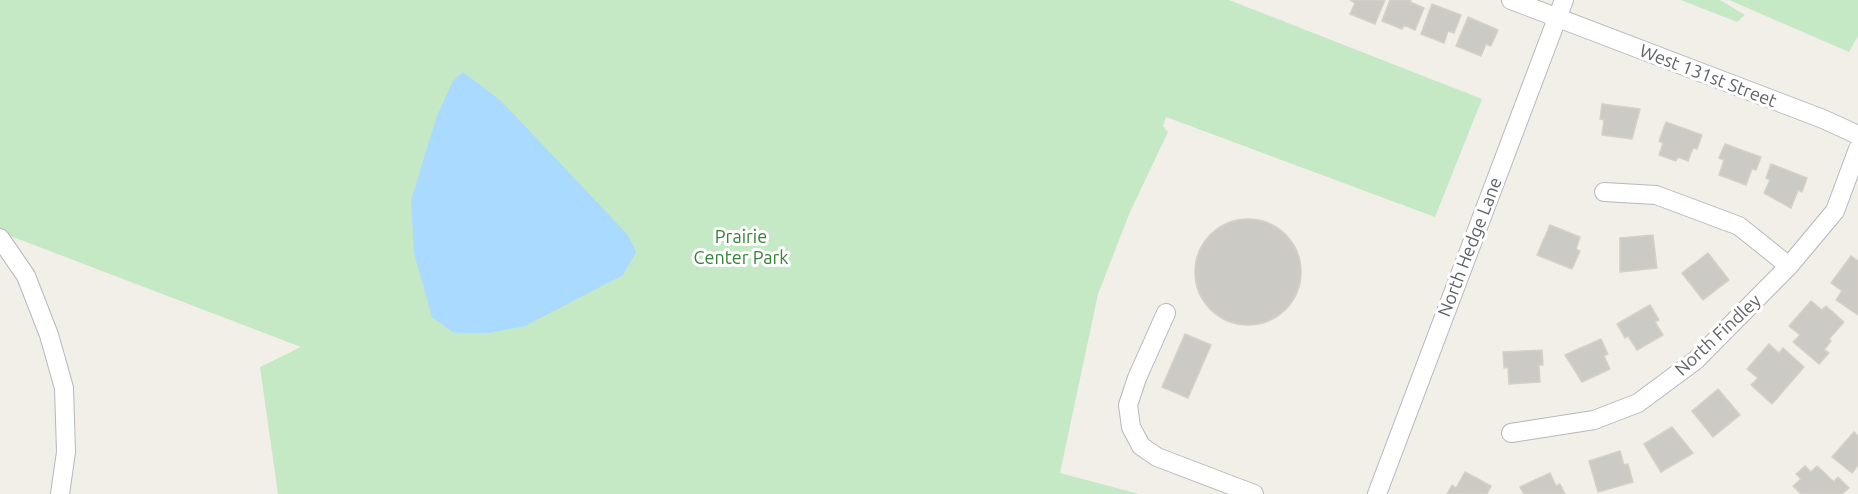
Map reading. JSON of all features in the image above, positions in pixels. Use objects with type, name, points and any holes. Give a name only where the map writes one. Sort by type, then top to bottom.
[{"type":"street","name":"West 131st Street","points":[[1511,0],[1823,119],[1858,135]]},
{"type":"street","name":"North Hedge Lane","points":[[1377,494],[1564,0]]},
{"type":"street","name":"North Findley","points":[[1511,433],[1594,420],[1638,403],[1696,360],[1789,266],[1835,211],[1858,149]]},
{"type":"street","points":[[1604,192],[1656,195],[1739,226],[1789,266]]},
{"type":"street","points":[[0,238],[26,276],[49,335],[64,388],[66,452],[60,494]]},
{"type":"street","points":[[1166,313],[1137,378],[1128,405],[1131,427],[1141,446],[1157,458],[1254,494]]},
{"type":"green space","name":"Prairie Center Park","points":[[0,0],[1229,0],[1482,99],[1435,217],[1166,117],[1163,126],[1168,132],[1130,212],[1098,294],[1060,473],[1139,494],[278,494],[260,367],[301,347],[0,232]]},
{"type":"green space","points":[[1681,0],[1720,0],[1745,15],[1737,22]]},
{"type":"green space","points":[[1729,0],[1858,0],[1858,36],[1849,52]]},
{"type":"water","points":[[463,72],[501,101],[628,235],[636,252],[623,275],[525,326],[489,333],[454,333],[432,317],[414,253],[411,200],[437,116],[453,81]]},
{"type":"building","points":[[1350,0],[1385,0],[1375,24],[1350,14],[1355,3]]},
{"type":"building","points":[[1390,0],[1411,0],[1410,2],[1424,8],[1415,30],[1404,25],[1402,29],[1382,21]]},
{"type":"building","points":[[1432,4],[1461,15],[1454,33],[1448,31],[1444,43],[1421,34]]},
{"type":"building","points":[[1468,17],[1498,30],[1491,46],[1486,44],[1481,56],[1456,46]]},
{"type":"building","points":[[1602,104],[1640,109],[1632,139],[1602,135],[1604,120],[1600,119]]},
{"type":"building","points":[[1666,122],[1702,135],[1697,149],[1693,148],[1688,161],[1678,157],[1676,161],[1659,155],[1663,143],[1659,141]]},
{"type":"building","points":[[1725,144],[1761,157],[1756,170],[1752,169],[1746,185],[1719,175],[1724,160],[1719,158]]},
{"type":"building","points":[[1771,164],[1807,178],[1802,192],[1798,190],[1791,208],[1764,193],[1770,180],[1766,178]]},
{"type":"building","points":[[1248,219],[1268,223],[1286,234],[1297,252],[1301,272],[1297,292],[1286,310],[1268,321],[1248,325],[1228,321],[1210,310],[1199,292],[1195,272],[1199,252],[1210,234],[1228,223]]},
{"type":"building","points":[[1550,225],[1580,237],[1576,249],[1580,251],[1572,269],[1537,255]]},
{"type":"building","points":[[1653,235],[1657,268],[1620,272],[1620,238]]},
{"type":"building","points":[[1708,253],[1729,280],[1703,300],[1682,273]]},
{"type":"building","points":[[1851,256],[1858,261],[1858,315],[1836,300],[1842,291],[1831,283]]},
{"type":"building","points":[[1811,301],[1822,310],[1826,306],[1844,322],[1829,339],[1831,341],[1824,350],[1829,353],[1819,364],[1793,342],[1800,335],[1789,326]]},
{"type":"building","points":[[1650,305],[1659,320],[1655,322],[1663,335],[1637,350],[1628,336],[1625,338],[1617,324]]},
{"type":"building","points":[[1185,334],[1211,345],[1188,398],[1162,387]]},
{"type":"building","points":[[1601,339],[1608,354],[1604,356],[1610,369],[1582,382],[1565,355]]},
{"type":"building","points":[[1769,344],[1779,353],[1783,348],[1804,367],[1772,404],[1751,385],[1758,378],[1747,369]]},
{"type":"building","points":[[1542,350],[1543,365],[1539,365],[1540,382],[1509,384],[1508,367],[1504,368],[1503,352]]},
{"type":"building","points":[[1718,389],[1740,415],[1713,437],[1692,411]]},
{"type":"building","points":[[1672,427],[1693,453],[1661,472],[1644,444]]},
{"type":"building","points":[[1854,432],[1858,436],[1858,465],[1852,473],[1832,457]]},
{"type":"building","points":[[1620,451],[1624,465],[1628,464],[1633,482],[1598,492],[1589,461]]},
{"type":"building","points":[[1805,466],[1811,472],[1817,466],[1834,482],[1838,477],[1849,488],[1842,494],[1801,494],[1793,486],[1801,479],[1796,474]]},
{"type":"building","points":[[1465,472],[1491,486],[1487,494],[1447,494],[1452,485],[1456,488]]},
{"type":"building","points":[[1550,473],[1556,486],[1560,484],[1565,494],[1524,494],[1520,487]]}]
